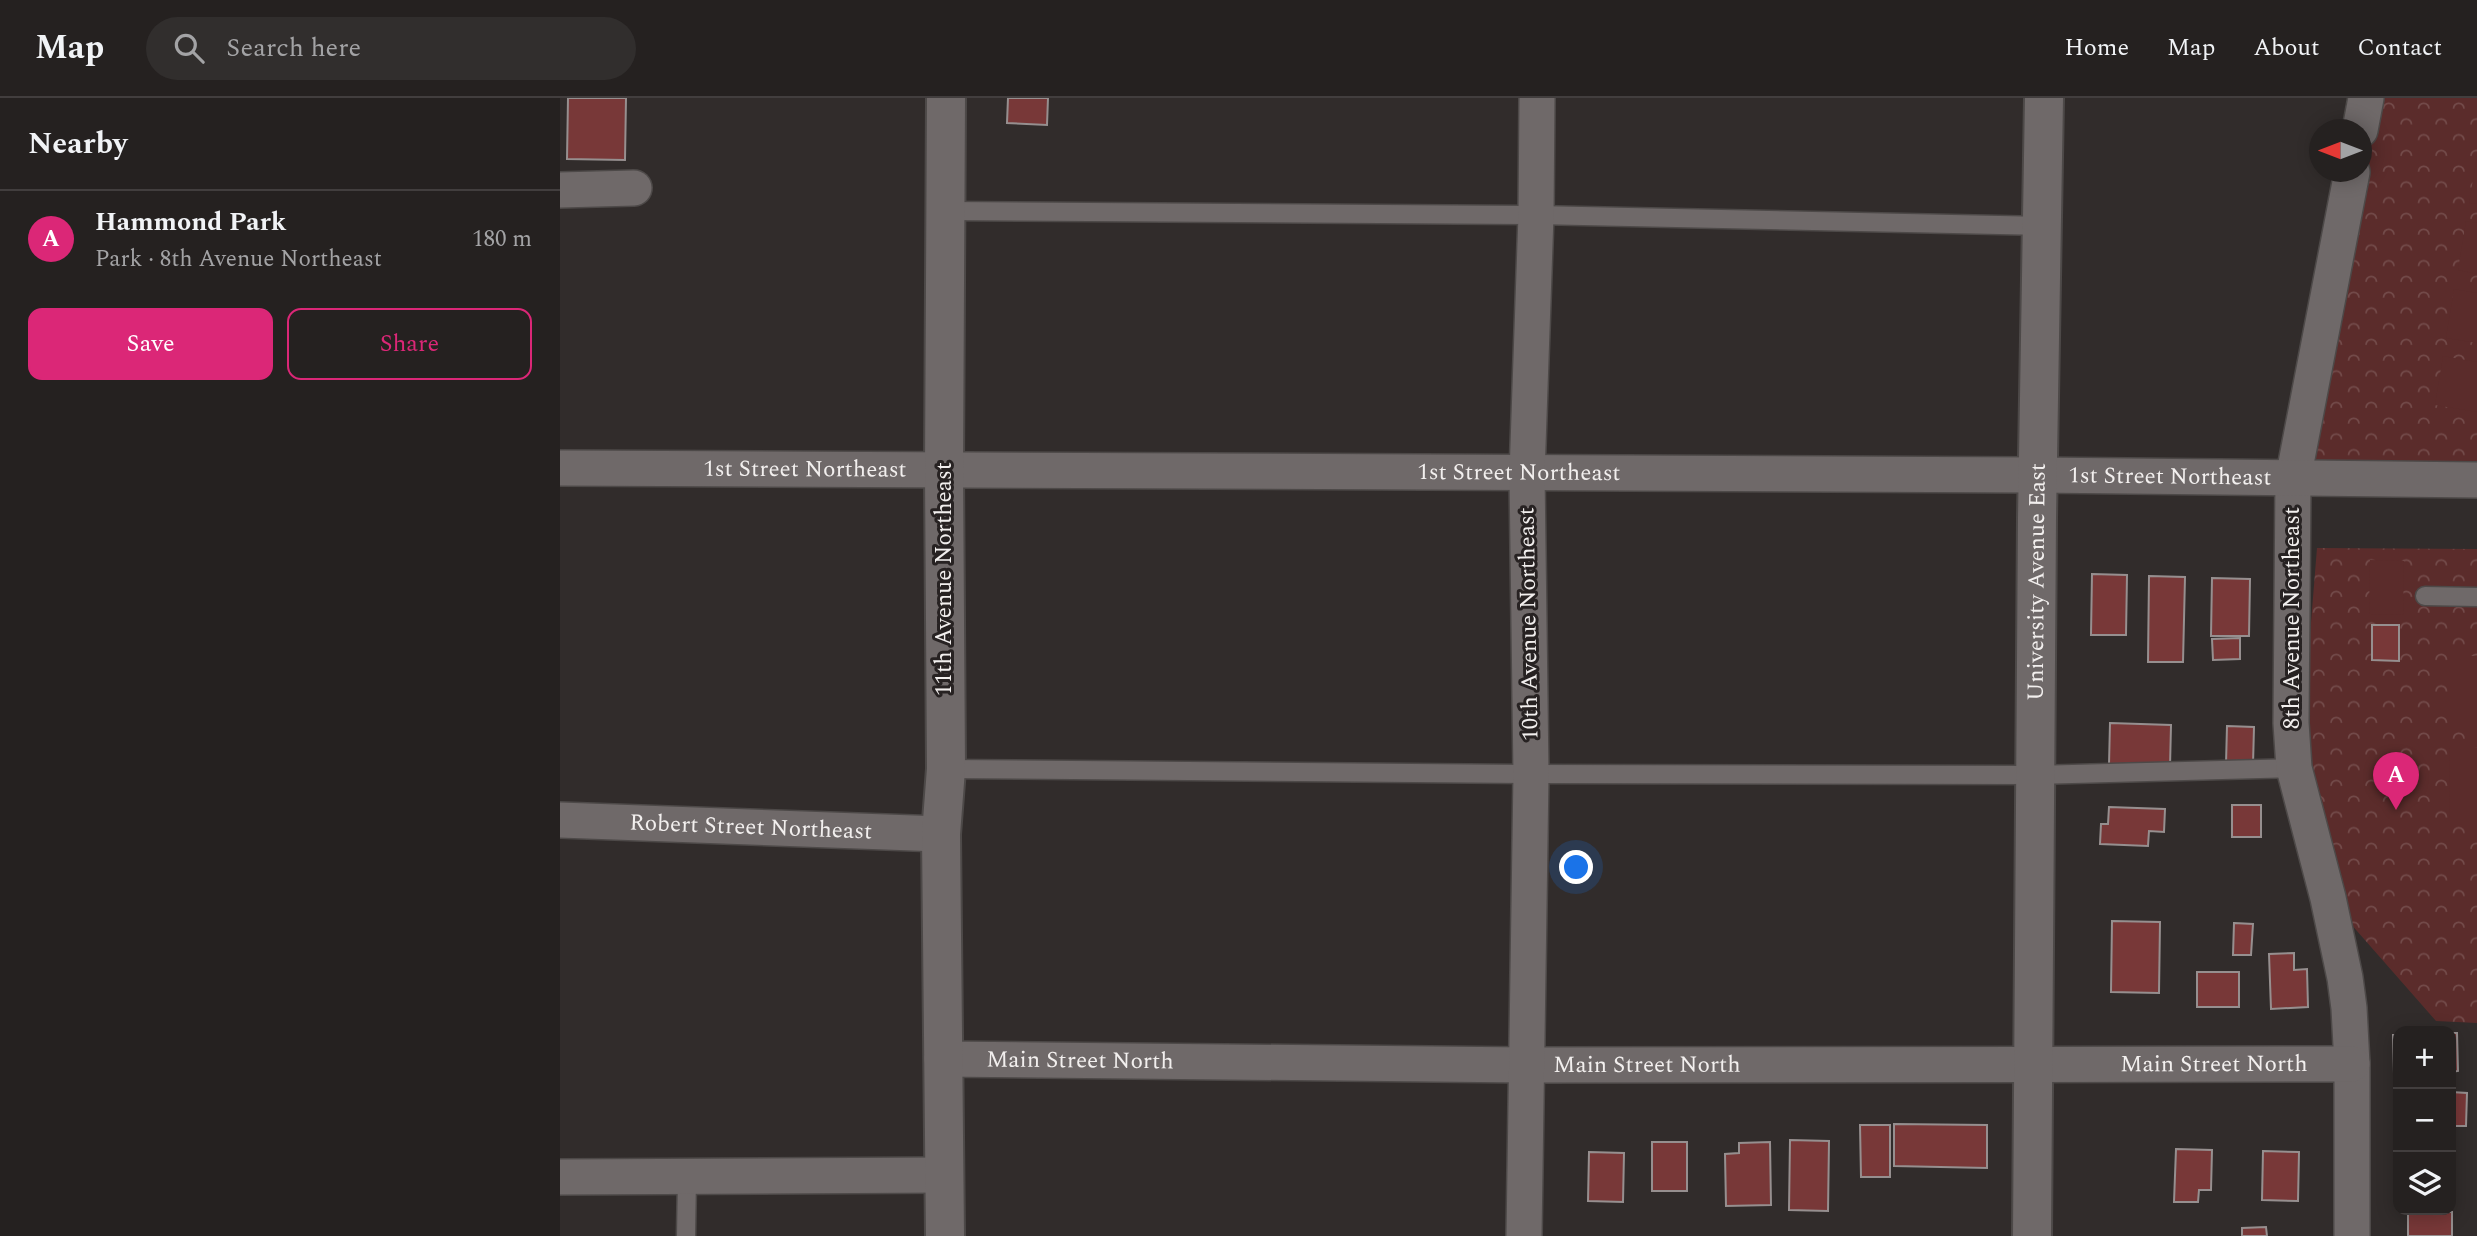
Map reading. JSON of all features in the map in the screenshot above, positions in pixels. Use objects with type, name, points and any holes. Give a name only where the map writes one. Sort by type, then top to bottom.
[{"type":"street","name":"11th Avenue Northeast","points":[[945,1236],[942,834],[946,769],[943,471],[946,98]]},
{"type":"street","name":"10th Avenue Northeast","points":[[1524,1236],[1531,774],[1527,474],[1536,215],[1537,98]]},
{"type":"street","name":"University Avenue East","points":[[2032,1236],[2037,475],[2044,98]]},
{"type":"street","points":[[2362,119],[2366,98]]},
{"type":"street","name":"8th Avenue Northeast","points":[[2350,182],[2293,479],[2291,723],[2294,768],[2328,898],[2345,978],[2352,1064],[2352,1236]]},
{"type":"street","points":[[560,190],[634,188]]},
{"type":"street","name":"1st Street Northeast","points":[[560,468],[2037,475],[2477,480]]},
{"type":"street","name":"Robert Street Northeast","points":[[560,820],[942,834]]},
{"type":"street","name":"Main Street North","points":[[943,1059],[1526,1065],[2352,1064]]},
{"type":"street","points":[[560,1177],[944,1175]]},
{"type":"lane","points":[[946,211],[1536,215],[2042,226]]},
{"type":"lane","points":[[2425,596],[2477,597]]},
{"type":"lane","points":[[946,769],[2035,775],[2294,768]]},
{"type":"lane","points":[[686,1236],[687,1178]]},
{"type":"green space","points":[[2366,98],[2477,98],[2477,480],[2293,479],[2359,182],[2372,182],[2372,119],[2363,119]]},
{"type":"green space","points":[[2477,156],[2477,204],[2469,203]]},
{"type":"green space","points":[[2466,221],[2477,223],[2477,274],[2458,270]]},
{"type":"green space","points":[[2454,289],[2477,293],[2477,343],[2446,338]]},
{"type":"green space","points":[[2443,356],[2477,362],[2477,412],[2435,405]]},
{"type":"green space","points":[[2317,548],[2477,549],[2477,1023],[2436,1021],[2328,898],[2303,722]]},
{"type":"green space","points":[[2370,560],[2404,561],[2403,615],[2369,614]]},
{"type":"green space","points":[[2449,656],[2477,656],[2477,726],[2449,726]]},
{"type":"green space","points":[[2449,748],[2477,748],[2477,818],[2450,818]]},
{"type":"building","points":[[568,98],[626,98],[625,160],[567,159]]},
{"type":"building","points":[[1008,98],[1048,98],[1047,125],[1007,123]]},
{"type":"building","points":[[2092,574],[2127,575],[2126,635],[2091,635]]},
{"type":"building","points":[[2149,576],[2185,577],[2183,662],[2148,662]]},
{"type":"building","points":[[2212,578],[2250,579],[2249,636],[2211,636]]},
{"type":"building","points":[[2372,625],[2399,625],[2399,661],[2372,660]]},
{"type":"building","points":[[2240,638],[2240,659],[2213,660],[2212,639]]},
{"type":"building","points":[[2110,723],[2171,725],[2170,767],[2109,765]]},
{"type":"building","points":[[2227,726],[2254,727],[2253,765],[2226,764]]},
{"type":"building","points":[[2232,805],[2261,805],[2261,837],[2232,837]]},
{"type":"building","points":[[2109,807],[2165,809],[2164,832],[2149,831],[2148,846],[2100,844],[2101,824],[2108,824]]},
{"type":"building","points":[[2112,921],[2160,922],[2159,993],[2111,992]]},
{"type":"building","points":[[2234,923],[2253,924],[2251,955],[2233,955]]},
{"type":"building","points":[[2294,953],[2294,970],[2307,969],[2308,1007],[2271,1009],[2269,954]]},
{"type":"building","points":[[2197,972],[2239,972],[2239,1007],[2197,1007]]},
{"type":"building","points":[[2456,1033],[2457,1033],[2456,1071]]},
{"type":"building","points":[[2456,1092],[2467,1093],[2466,1126],[2456,1126]]},
{"type":"building","points":[[1894,1124],[1987,1125],[1987,1168],[1894,1166]]},
{"type":"building","points":[[1860,1125],[1890,1125],[1890,1177],[1861,1177]]},
{"type":"building","points":[[1790,1140],[1829,1141],[1828,1211],[1789,1210]]},
{"type":"building","points":[[1652,1142],[1687,1142],[1687,1191],[1652,1191]]},
{"type":"building","points":[[1770,1142],[1771,1205],[1726,1206],[1725,1154],[1739,1153],[1739,1143]]},
{"type":"building","points":[[2176,1149],[2212,1150],[2211,1190],[2199,1190],[2198,1202],[2174,1202]]},
{"type":"building","points":[[2263,1151],[2299,1152],[2298,1201],[2262,1200]]},
{"type":"building","points":[[1589,1152],[1624,1153],[1623,1202],[1588,1201]]},
{"type":"building","points":[[2408,1215],[2452,1215],[2452,1236],[2408,1236]]},
{"type":"building","points":[[2266,1227],[2267,1236],[2242,1236],[2242,1228]]},
{"type":"place","name":"Hammond Park","points":[[2396,810]]}]
